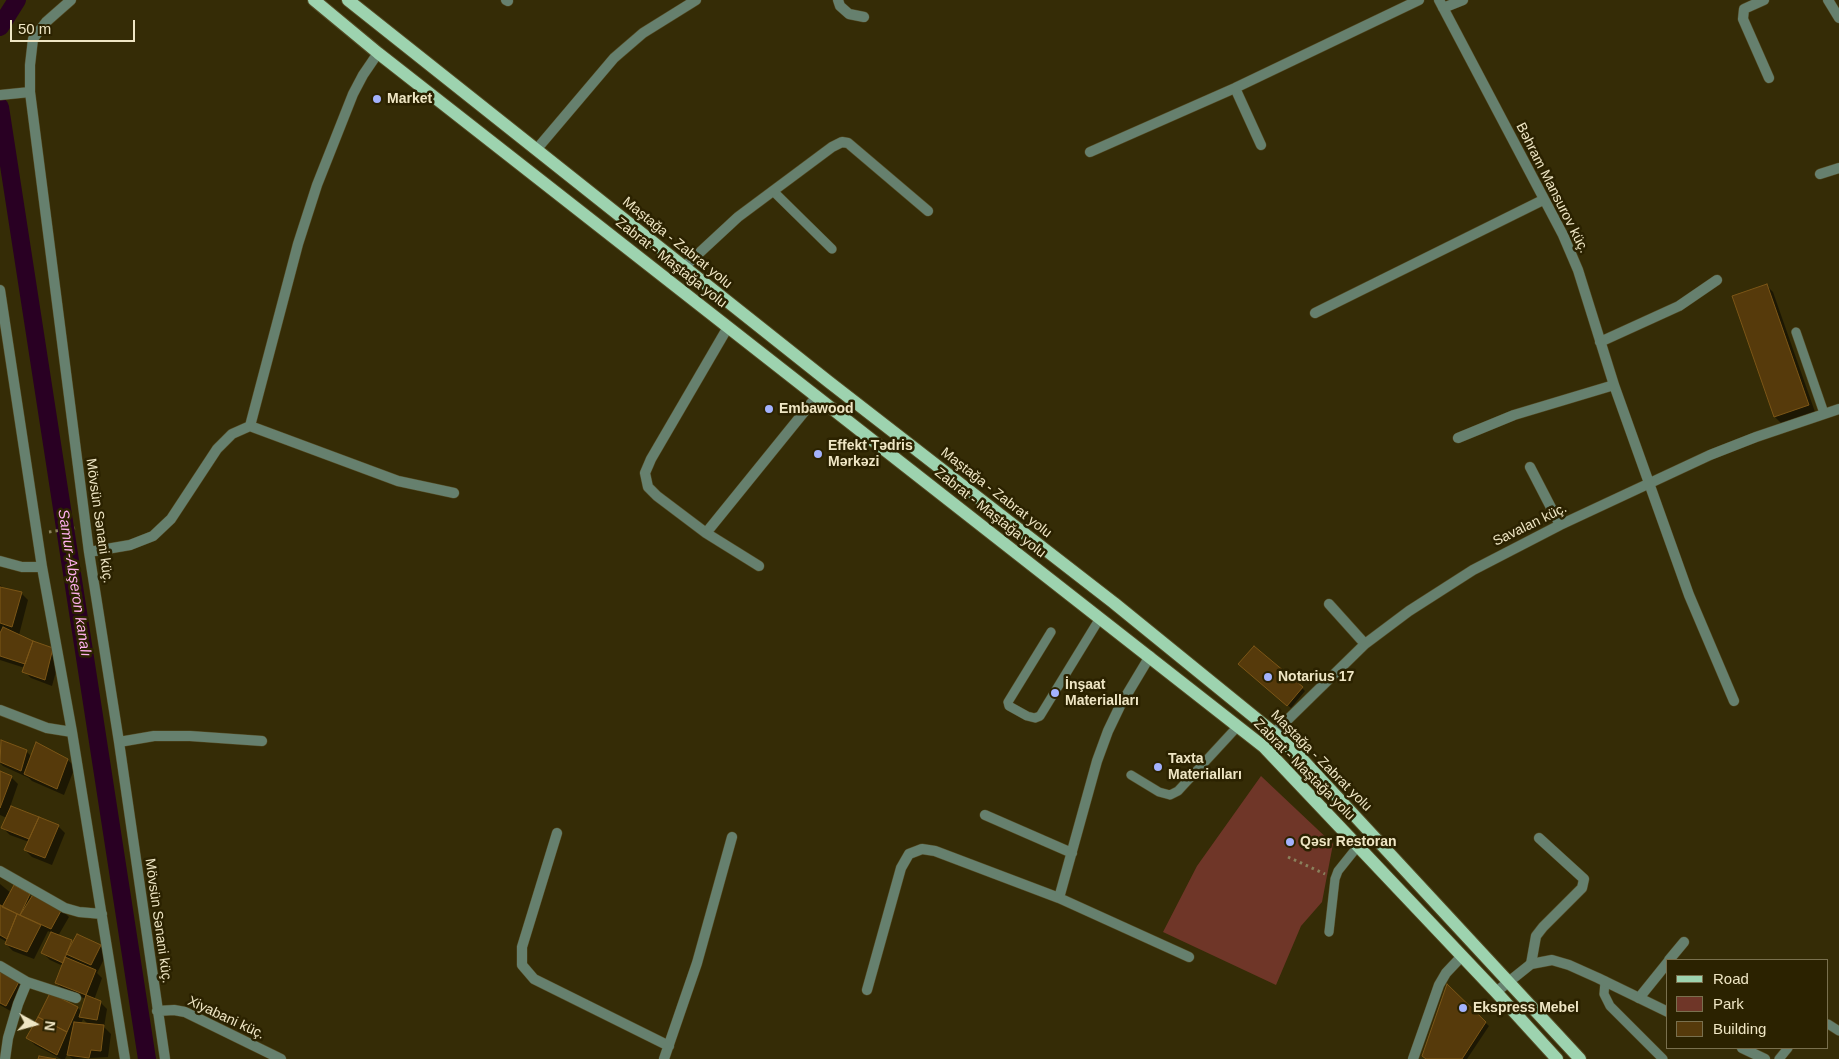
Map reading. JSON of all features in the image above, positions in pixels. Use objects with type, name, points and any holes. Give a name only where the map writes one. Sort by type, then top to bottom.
[{"type":"main road","name":"Zabrat - Maştağa yolu","points":[[314,0],[378,53],[1264,747],[1557,1059]]},
{"type":"main road","name":"Maştağa - Zabrat yolu","points":[[348,0],[684,268],[1114,602],[1274,732],[1302,759],[1580,1059]]},
{"type":"street","name":"Mövsün Sənani küç.","points":[[72,0],[46,22],[33,39],[30,65],[30,92],[89,552],[119,742],[165,1059]]},
{"type":"street","points":[[536,150],[614,58],[643,33],[696,0]]},
{"type":"street","points":[[838,0],[840,6],[849,14],[864,17]]},
{"type":"street","points":[[1090,152],[1235,88],[1419,0]]},
{"type":"street","points":[[1441,4],[1463,0]]},
{"type":"street","points":[[1764,0],[1744,9],[1743,18],[1769,78]]},
{"type":"street","points":[[1828,0],[1839,18]]},
{"type":"street","name":"Bəhram Mansurov küç.","points":[[1441,4],[1563,235],[1578,270],[1614,385],[1689,595],[1734,701]]},
{"type":"street","points":[[250,426],[298,244],[317,185],[354,94],[363,75],[378,53]]},
{"type":"street","points":[[1235,88],[1261,145]]},
{"type":"street","points":[[0,95],[30,92]]},
{"type":"street","points":[[684,268],[738,217],[832,147],[842,142],[848,143],[928,211]]},
{"type":"street","points":[[1820,174],[1839,168]]},
{"type":"street","points":[[1315,313],[1544,200]]},
{"type":"street","points":[[1600,342],[1679,306],[1717,280]]},
{"type":"street","points":[[0,290],[42,567],[72,732],[125,1059]]},
{"type":"street","points":[[728,327],[651,459],[645,473],[648,487],[656,496],[706,533],[759,566]]},
{"type":"street","points":[[1458,438],[1514,415],[1614,385]]},
{"type":"street","points":[[706,533],[817,396]]},
{"type":"street","name":"Savalan küç.","points":[[1274,732],[1365,644],[1409,611],[1472,570],[1649,482],[1756,437],[1839,409]]},
{"type":"street","points":[[89,552],[130,545],[153,536],[171,519],[217,450],[232,434],[250,426],[398,481],[454,493]]},
{"type":"street","points":[[1530,467],[1560,525]]},
{"type":"street","points":[[0,560],[22,567],[42,567]]},
{"type":"street","points":[[1328,604],[1365,644]]},
{"type":"street","points":[[1059,898],[1097,761],[1108,731],[1120,706],[1150,656]]},
{"type":"street","points":[[0,710],[47,728],[72,732]]},
{"type":"street","points":[[119,742],[163,736],[262,741]]},
{"type":"street","points":[[985,816],[1072,853]]},
{"type":"street","points":[[557,833],[522,946],[522,964],[534,979],[669,1046]]},
{"type":"street","points":[[664,1059],[697,963],[732,837]]},
{"type":"street","points":[[1531,964],[1536,936],[1582,888],[1584,879],[1539,838]]},
{"type":"street","points":[[866,990],[901,868],[909,854],[922,849],[935,851],[1059,898],[1189,957]]},
{"type":"street","points":[[0,871],[65,908],[79,912],[102,914]]},
{"type":"street","points":[[1671,959],[1684,942]]},
{"type":"street","points":[[1413,1059],[1439,985],[1446,973],[1462,956]]},
{"type":"street","points":[[1496,992],[1531,964],[1552,960],[1569,965],[1605,981],[1666,1011]]},
{"type":"street","points":[[1639,998],[1666,965]]},
{"type":"street","points":[[0,966],[27,982],[76,998]]},
{"type":"street","points":[[5,1059],[8,1038],[27,982]]},
{"type":"street","name":"Xiyabani küç.","points":[[157,1012],[174,1010],[185,1012],[281,1059]]},
{"type":"street","points":[[1744,1049],[1765,1059]]},
{"type":"lane","points":[[773,191],[832,249]]},
{"type":"lane","points":[[1796,332],[1824,413]]},
{"type":"lane","points":[[1051,632],[1008,702],[1009,706],[1027,716],[1035,718],[1040,716],[1100,618]]},
{"type":"lane","points":[[1131,775],[1159,792],[1170,795],[1178,791],[1238,726]]},
{"type":"lane","points":[[1329,932],[1335,879],[1338,871],[1358,846]]},
{"type":"lane","points":[[1605,981],[1604,994],[1610,1006],[1663,1059]]},
{"type":"lane","points":[[1779,1059],[1787,1049]]},
{"type":"path","points":[[37,533],[86,527]]},
{"type":"path","points":[[1288,856],[1335,879]]},
{"type":"green space","points":[[1261,776],[1333,844],[1322,902],[1301,926],[1276,985],[1163,932],[1197,866]]},
{"type":"building","points":[[1767,284],[1809,405],[1774,417],[1732,296]]},
{"type":"building","points":[[0,587],[22,592],[12,627],[0,623]]},
{"type":"building","points":[[3,627],[33,641],[25,664],[0,656],[0,633]]},
{"type":"building","points":[[33,641],[53,648],[45,680],[22,672]]},
{"type":"building","points":[[1254,646],[1303,687],[1287,706],[1238,664]]},
{"type":"building","points":[[1,740],[27,750],[21,771],[0,762]]},
{"type":"building","points":[[36,742],[68,759],[57,789],[24,774]]},
{"type":"building","points":[[0,771],[12,776],[0,808]]},
{"type":"building","points":[[11,806],[39,817],[29,839],[1,828]]},
{"type":"building","points":[[39,817],[59,825],[45,858],[24,850]]},
{"type":"building","points":[[14,885],[30,894],[20,915],[2,907]]},
{"type":"building","points":[[34,893],[62,909],[51,929],[20,915]]},
{"type":"building","points":[[0,905],[17,914],[7,939],[0,935]]},
{"type":"building","points":[[17,914],[41,925],[27,952],[5,944]]},
{"type":"building","points":[[51,932],[72,940],[63,963],[41,953]]},
{"type":"building","points":[[77,934],[101,945],[91,965],[66,954]]},
{"type":"building","points":[[65,957],[96,970],[86,995],[55,983]]},
{"type":"building","points":[[0,966],[21,978],[6,1006],[0,1003]]},
{"type":"building","points":[[1447,984],[1486,1022],[1462,1059],[1426,1059],[1422,1056]]},
{"type":"building","points":[[50,993],[78,1007],[67,1032],[38,1017]]},
{"type":"building","points":[[86,995],[101,1001],[97,1020],[79,1017]]},
{"type":"building","points":[[38,1017],[67,1032],[57,1055],[26,1038]]},
{"type":"building","points":[[74,1022],[104,1025],[101,1051],[91,1050],[89,1058],[67,1055]]},
{"type":"building","points":[[39,1056],[56,1059],[38,1059]]},
{"type":"waterway","name":"Samur-Abşeron kanalı","points":[[0,27],[17,0]]},
{"type":"waterway","name":"Samur-Abşeron kanalı","points":[[0,107],[147,1059]]},
{"type":"place","name":"Market","points":[[377,99]]},
{"type":"place","name":"Embawood","points":[[769,409]]},
{"type":"place","name":"Effekt Tədris Mərkəzi","points":[[818,454]]},
{"type":"place","name":"Notarius 17","points":[[1268,677]]},
{"type":"place","name":"İnşaat Materialları","points":[[1055,693]]},
{"type":"place","name":"Taxta Materialları","points":[[1158,767]]},
{"type":"place","name":"Qəsr Restoran","points":[[1290,842]]},
{"type":"place","name":"Ekspress Mebel","points":[[1463,1008]]}]
